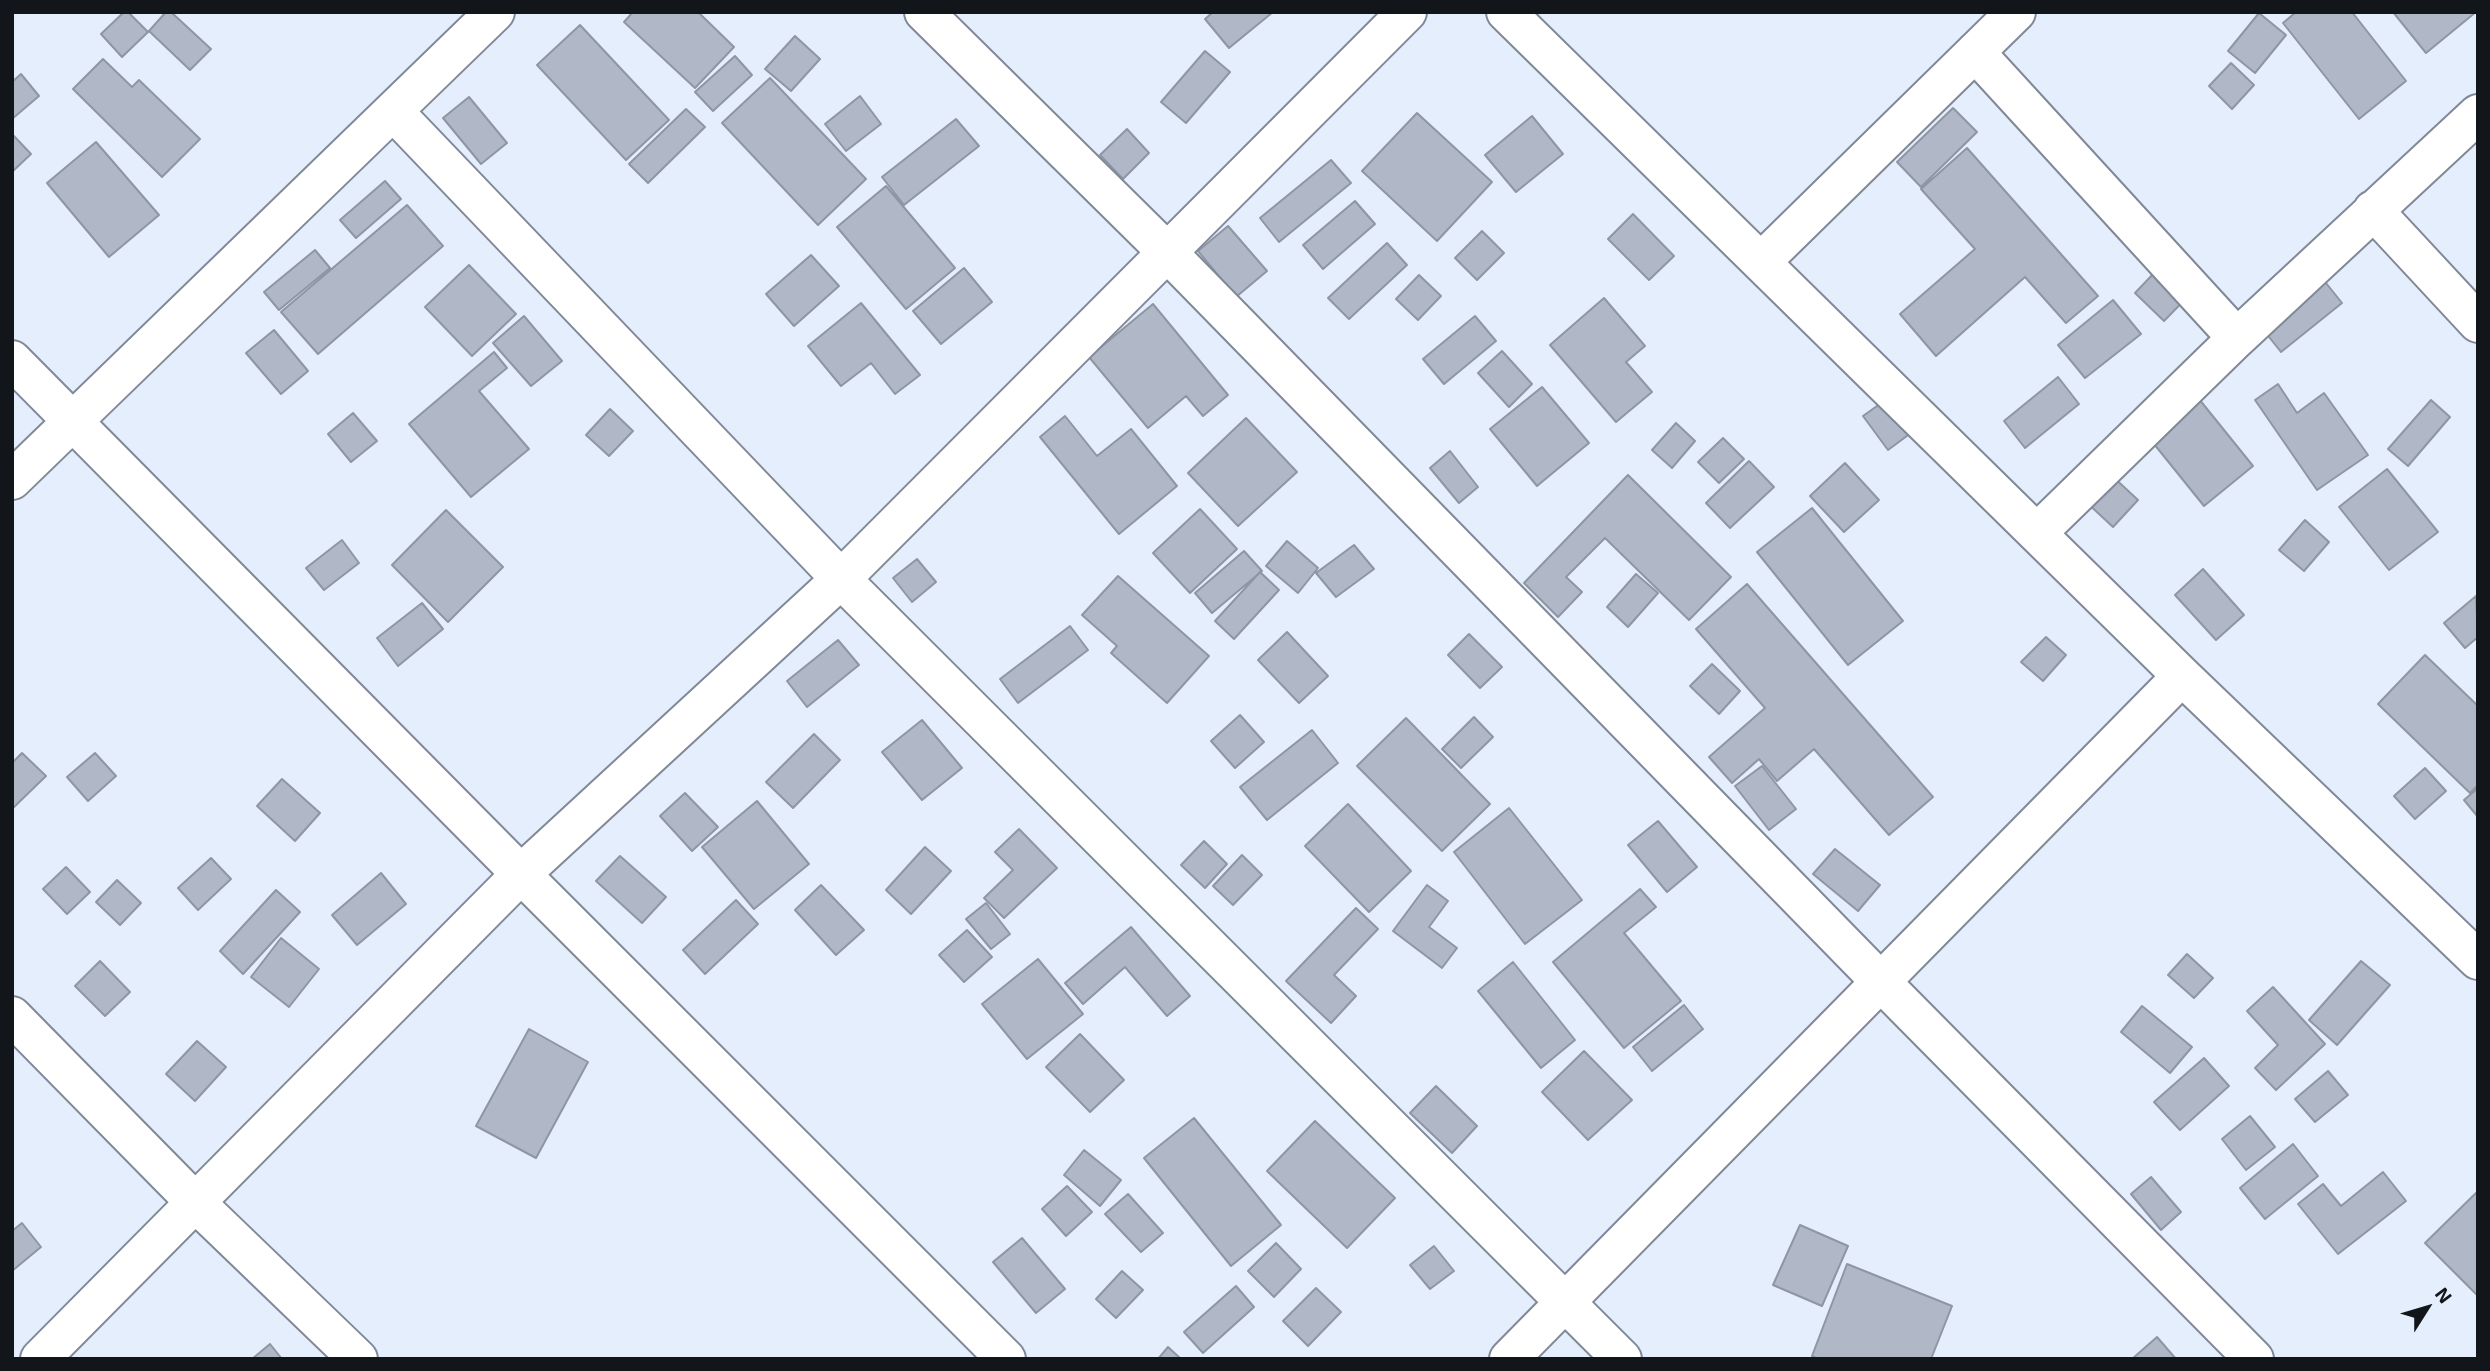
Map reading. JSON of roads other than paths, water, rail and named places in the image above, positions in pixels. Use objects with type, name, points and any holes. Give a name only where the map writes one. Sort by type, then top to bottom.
[{"type":"street","points":[[12,480],[495,12]]},
{"type":"street","points":[[924,12],[1168,253],[2254,1359]]},
{"type":"street","points":[[40,1359],[521,874],[841,579],[1407,12]]},
{"type":"street","points":[[1506,12],[2182,676],[2477,957]]},
{"type":"street","points":[[1761,262],[2016,12]]},
{"type":"street","points":[[1975,52],[2237,338]]},
{"type":"street","points":[[393,111],[841,579],[1622,1359]]},
{"type":"street","points":[[2037,533],[2237,338],[2478,114]]},
{"type":"street","points":[[2373,210],[2478,323]]},
{"type":"street","points":[[12,360],[991,1354]]},
{"type":"street","points":[[1509,1359],[2182,676]]},
{"type":"street","points":[[12,1016],[195,1202],[358,1359]]}]
